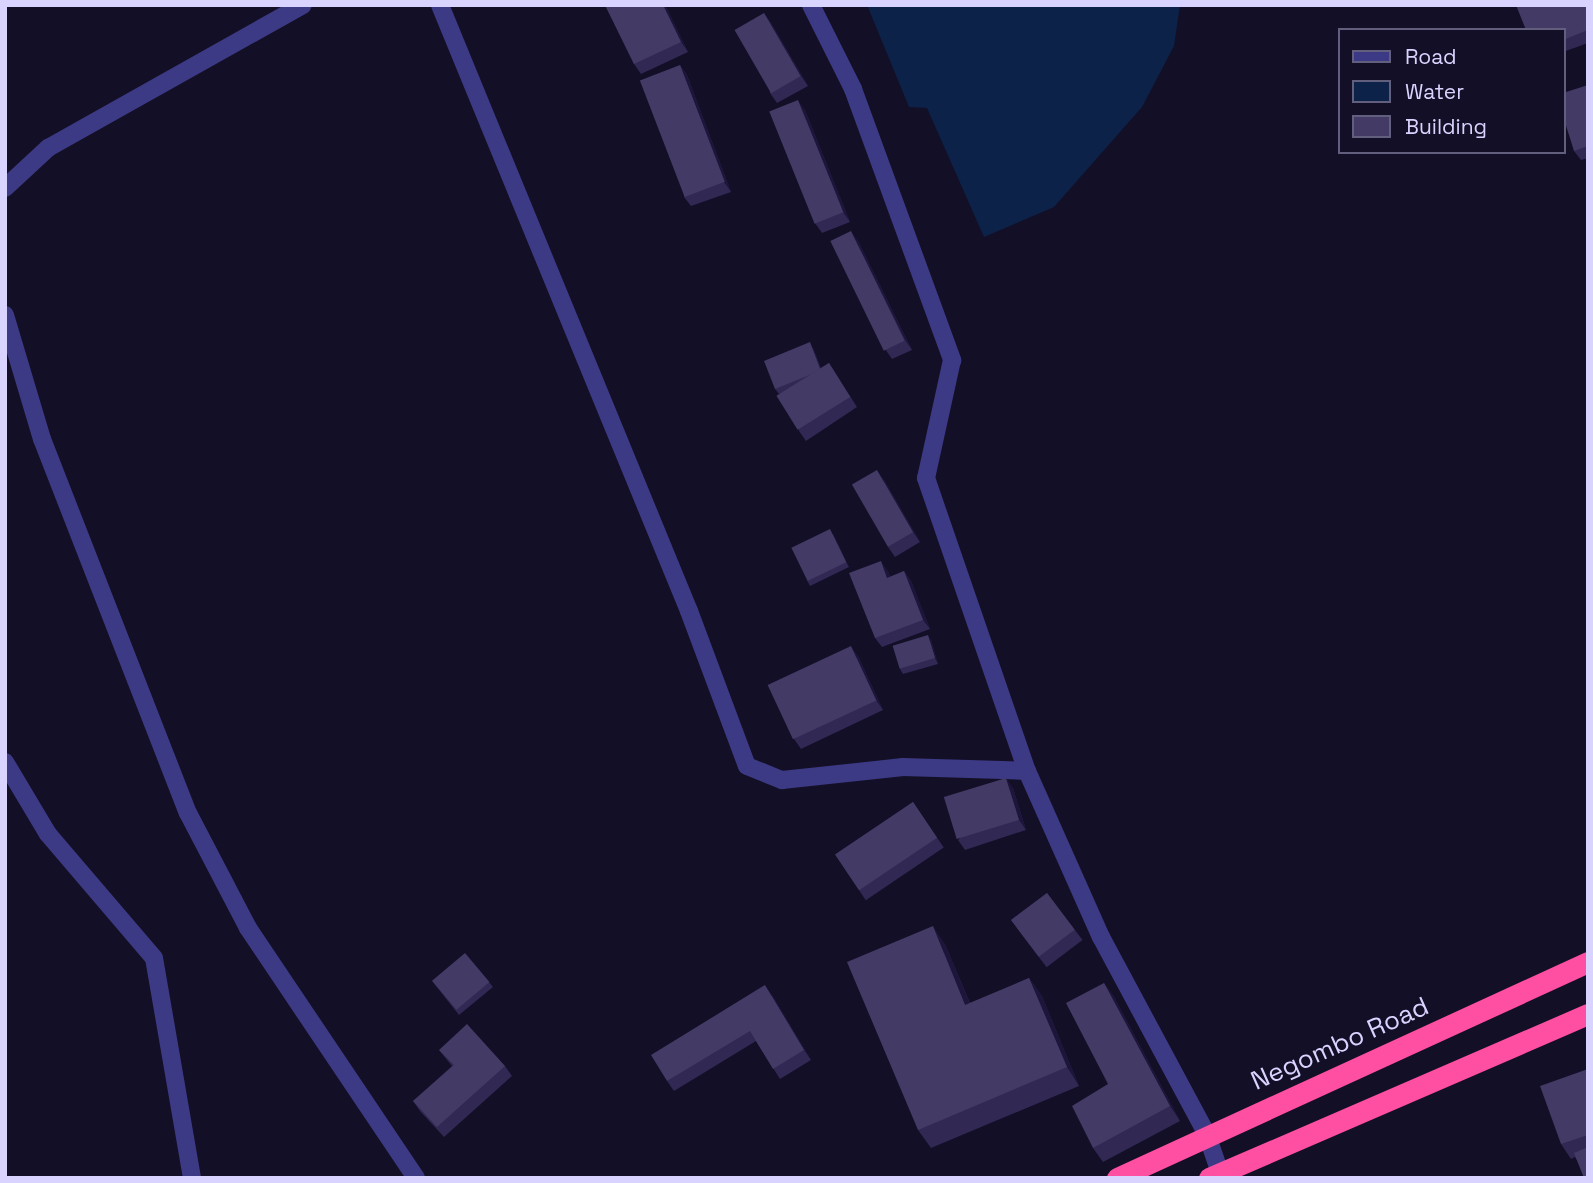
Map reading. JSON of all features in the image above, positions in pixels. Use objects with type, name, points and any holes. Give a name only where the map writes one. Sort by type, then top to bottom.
[{"type":"highway","name":"Negombo Road","points":[[1117,1178],[1588,962]]},
{"type":"highway","points":[[1214,1175],[1588,1014]]},
{"type":"street","points":[[5,188],[48,148],[303,5]]},
{"type":"street","points":[[440,5],[689,611],[747,766],[782,780],[903,767],[1027,771]]},
{"type":"street","points":[[811,5],[853,89],[952,360],[926,478],[1027,771],[1101,937],[1207,1135],[1214,1175]]},
{"type":"street","points":[[5,314],[41,439],[187,813],[248,928],[416,1178]]},
{"type":"street","points":[[5,762],[48,834],[154,958],[192,1178]]},
{"type":"water","points":[[867,5],[1180,5],[1174,46],[1142,107],[1054,207],[984,237],[927,108],[909,107]]},
{"type":"building","points":[[605,5],[663,5],[681,42],[634,64]]},
{"type":"building","points":[[1516,5],[1587,5],[1588,30],[1565,39],[1565,28],[1525,28]]},
{"type":"building","points":[[764,13],[800,76],[771,93],[735,30]]},
{"type":"building","points":[[680,65],[725,182],[685,197],[640,80]]},
{"type":"building","points":[[1588,85],[1588,146],[1574,151],[1565,122],[1565,92]]},
{"type":"building","points":[[798,100],[843,212],[815,224],[769,112]]},
{"type":"building","points":[[851,231],[904,341],[884,351],[830,241]]},
{"type":"building","points":[[810,342],[820,369],[775,389],[764,361]]},
{"type":"building","points":[[829,363],[850,397],[798,430],[776,396]]},
{"type":"building","points":[[877,470],[913,532],[888,547],[852,484]]},
{"type":"building","points":[[830,529],[846,562],[808,581],[791,548]]},
{"type":"building","points":[[881,561],[887,578],[904,571],[923,620],[875,638],[849,573]]},
{"type":"building","points":[[928,635],[935,658],[900,669],[893,646]]},
{"type":"building","points":[[851,646],[876,700],[793,739],[768,685]]},
{"type":"building","points":[[1006,778],[1019,820],[957,839],[944,797]]},
{"type":"building","points":[[913,802],[937,838],[859,890],[835,855]]},
{"type":"building","points":[[1047,893],[1075,930],[1039,957],[1011,920]]},
{"type":"building","points":[[933,926],[965,1005],[1029,978],[1067,1067],[918,1130],[847,962]]},
{"type":"building","points":[[465,953],[489,982],[456,1010],[432,981]]},
{"type":"building","points":[[1104,983],[1170,1106],[1093,1148],[1072,1106],[1108,1084],[1066,1003]]},
{"type":"building","points":[[765,985],[804,1050],[773,1069],[750,1031],[667,1081],[651,1055]]},
{"type":"building","points":[[467,1024],[505,1066],[437,1127],[413,1101],[454,1065],[439,1050]]},
{"type":"building","points":[[1588,1069],[1588,1135],[1561,1144],[1540,1086]]},
{"type":"building","points":[[1588,1147],[1588,1178],[1584,1178],[1574,1153]]}]
